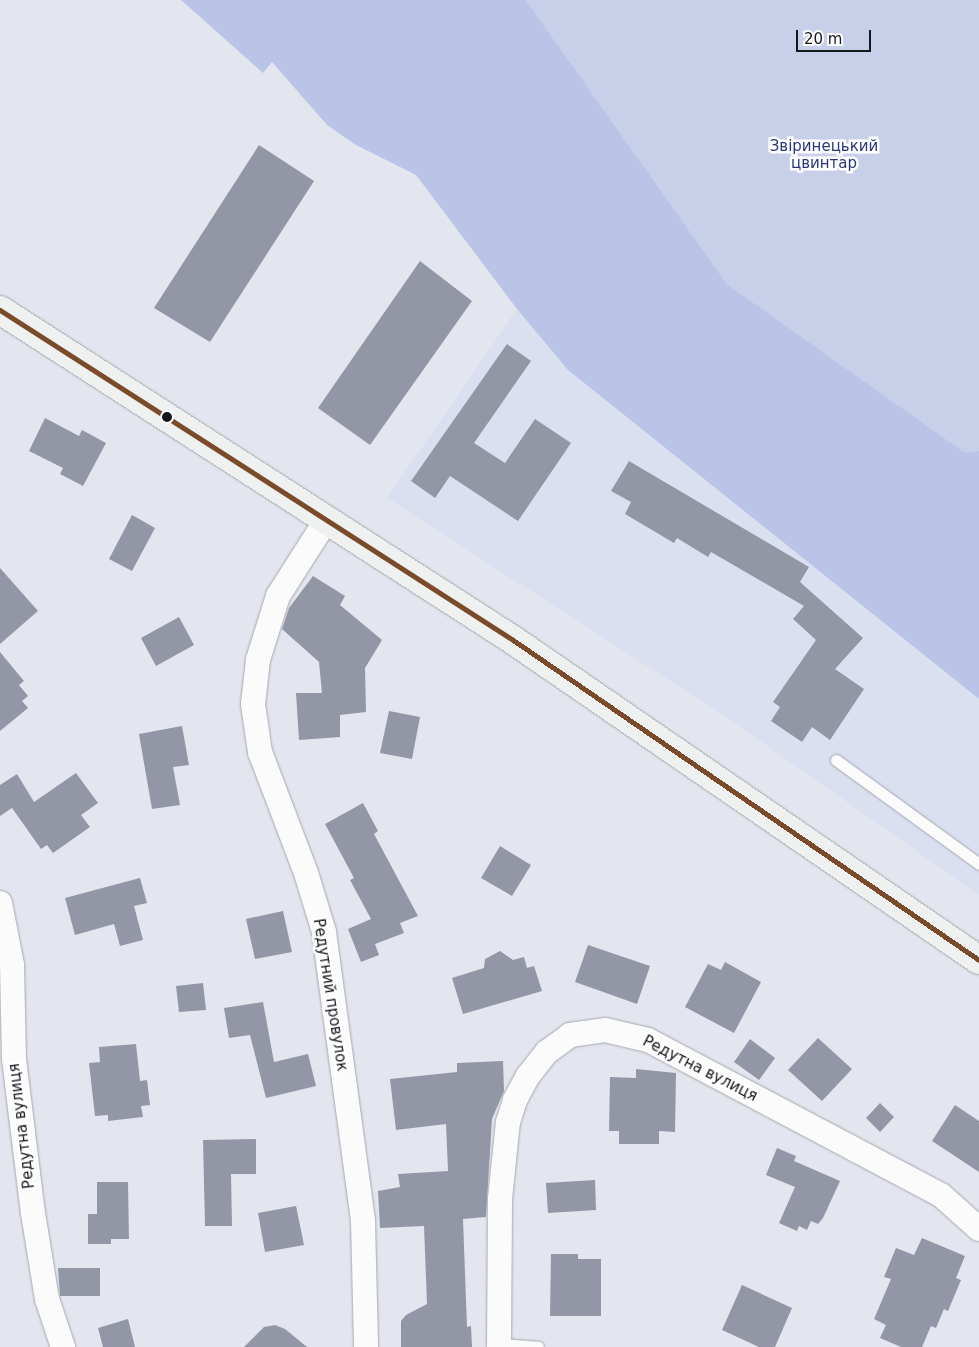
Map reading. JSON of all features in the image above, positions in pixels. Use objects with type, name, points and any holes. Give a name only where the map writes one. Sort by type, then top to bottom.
[{"type":"main road","points":[[0,310],[513,640],[979,960]]},
{"type":"street","name":"Редутний провулок","points":[[327,519],[278,596],[258,660],[253,704],[260,752],[306,872],[324,932],[363,1221],[366,1347]]},
{"type":"street","name":"Редутна вулиця","points":[[0,903],[12,965],[7,1064],[46,1299],[63,1347]]},
{"type":"street","name":"Редутна вулиця","points":[[499,1345],[500,1199],[508,1122],[514,1100],[528,1076],[547,1052],[570,1035],[605,1030],[648,1040],[941,1195],[979,1230]]},
{"type":"lane","points":[[836,760],[979,864]]},
{"type":"lane","points":[[499,1345],[538,1347]]},
{"type":"shaded area","points":[[181,0],[526,0],[727,284],[964,452],[979,451],[979,699],[568,370],[517,309],[416,175],[356,145],[327,125],[272,62],[263,73]]},
{"type":"shaded area","points":[[517,309],[568,370],[979,699],[979,895],[729,719],[387,498]]},
{"type":"green space","name":"Звіринецький цвинтар","points":[[526,0],[979,0],[979,451],[964,452],[727,284]]},
{"type":"building","points":[[259,145],[314,181],[210,342],[154,308]]},
{"type":"building","points":[[420,261],[472,301],[370,445],[318,408]]},
{"type":"building","points":[[507,344],[531,361],[474,443],[505,463],[535,419],[571,443],[518,521],[450,476],[435,498],[411,481]]},
{"type":"building","points":[[45,418],[79,436],[82,430],[106,443],[83,486],[60,474],[63,468],[29,451]]},
{"type":"building","points":[[629,461],[809,567],[800,582],[863,638],[835,669],[864,689],[830,740],[812,727],[802,742],[771,721],[780,707],[773,702],[816,640],[793,619],[804,606],[711,552],[708,557],[677,538],[674,543],[625,514],[631,502],[611,491]]},
{"type":"building","points":[[132,515],[155,528],[132,571],[109,559]]},
{"type":"building","points":[[0,568],[38,611],[0,644]]},
{"type":"building","points":[[313,576],[345,596],[340,605],[382,640],[365,668],[366,712],[340,715],[340,737],[299,740],[296,693],[322,693],[319,662],[282,629],[289,608]]},
{"type":"building","points":[[179,617],[194,645],[156,666],[141,638]]},
{"type":"building","points":[[0,652],[24,681],[19,685],[28,696],[22,701],[28,708],[0,731]]},
{"type":"building","points":[[389,711],[420,717],[412,759],[380,753]]},
{"type":"building","points":[[182,726],[189,765],[173,767],[180,805],[152,809],[139,734]]},
{"type":"building","points":[[76,773],[98,803],[81,815],[90,827],[53,853],[47,845],[41,849],[12,808],[0,816],[0,785],[17,774],[34,802]]},
{"type":"building","points":[[363,803],[378,831],[374,834],[418,916],[400,923],[404,933],[375,944],[379,955],[361,962],[348,929],[371,919],[350,880],[354,878],[325,824]]},
{"type":"building","points":[[500,846],[531,865],[512,896],[481,878]]},
{"type":"building","points":[[140,878],[147,903],[134,906],[143,940],[120,946],[114,924],[75,935],[65,898]]},
{"type":"building","points":[[283,911],[292,952],[255,959],[246,919]]},
{"type":"building","points":[[588,945],[650,966],[637,1004],[575,982]]},
{"type":"building","points":[[500,951],[513,960],[524,957],[527,968],[534,966],[542,991],[463,1014],[452,978],[484,968],[485,959]]},
{"type":"building","points":[[725,962],[761,982],[734,1033],[685,1007],[708,964],[721,970]]},
{"type":"building","points":[[203,983],[206,1010],[179,1012],[176,986]]},
{"type":"building","points":[[263,1002],[274,1062],[308,1054],[316,1086],[266,1098],[250,1035],[229,1038],[224,1008]]},
{"type":"building","points":[[818,1038],[852,1069],[822,1101],[788,1070]]},
{"type":"building","points":[[750,1039],[775,1058],[759,1080],[734,1062]]},
{"type":"building","points":[[136,1044],[140,1081],[147,1080],[150,1105],[141,1106],[143,1117],[108,1121],[108,1115],[95,1116],[89,1063],[100,1062],[99,1047]]},
{"type":"building","points":[[503,1061],[504,1091],[492,1119],[486,1217],[463,1219],[467,1327],[471,1326],[472,1347],[401,1347],[401,1321],[406,1315],[427,1304],[424,1226],[380,1228],[378,1191],[400,1187],[398,1174],[448,1171],[446,1124],[396,1130],[390,1079],[457,1072],[457,1063]]},
{"type":"building","points":[[636,1069],[676,1073],[675,1132],[659,1131],[659,1144],[619,1144],[619,1131],[609,1131],[610,1077],[636,1078]]},
{"type":"building","points":[[880,1103],[894,1117],[880,1132],[866,1118]]},
{"type":"building","points":[[955,1105],[979,1121],[979,1172],[932,1141]]},
{"type":"building","points":[[256,1139],[256,1174],[231,1174],[232,1226],[205,1226],[203,1140]]},
{"type":"building","points":[[777,1148],[796,1156],[794,1161],[840,1181],[823,1218],[818,1224],[811,1221],[807,1230],[799,1226],[797,1231],[779,1223],[795,1187],[766,1175]]},
{"type":"building","points":[[595,1180],[596,1210],[548,1213],[546,1183]]},
{"type":"building","points":[[97,1182],[128,1182],[129,1239],[111,1239],[111,1244],[88,1244],[88,1214],[97,1214]]},
{"type":"building","points":[[296,1206],[304,1245],[265,1252],[258,1213]]},
{"type":"building","points":[[922,1238],[965,1256],[956,1278],[961,1280],[948,1311],[944,1309],[936,1328],[931,1326],[922,1347],[901,1347],[880,1338],[886,1325],[874,1319],[891,1279],[884,1277],[896,1248],[914,1255]]},
{"type":"building","points":[[551,1254],[578,1254],[578,1259],[601,1259],[601,1316],[550,1316]]},
{"type":"building","points":[[58,1268],[100,1268],[100,1296],[60,1296]]},
{"type":"building","points":[[742,1285],[792,1308],[775,1347],[759,1347],[722,1330]]},
{"type":"building","points":[[128,1319],[135,1347],[103,1347],[98,1328]]},
{"type":"building","points":[[275,1325],[285,1329],[307,1347],[244,1347],[264,1327]]},
{"type":"transit line","points":[[0,310],[513,640],[979,960]]}]
